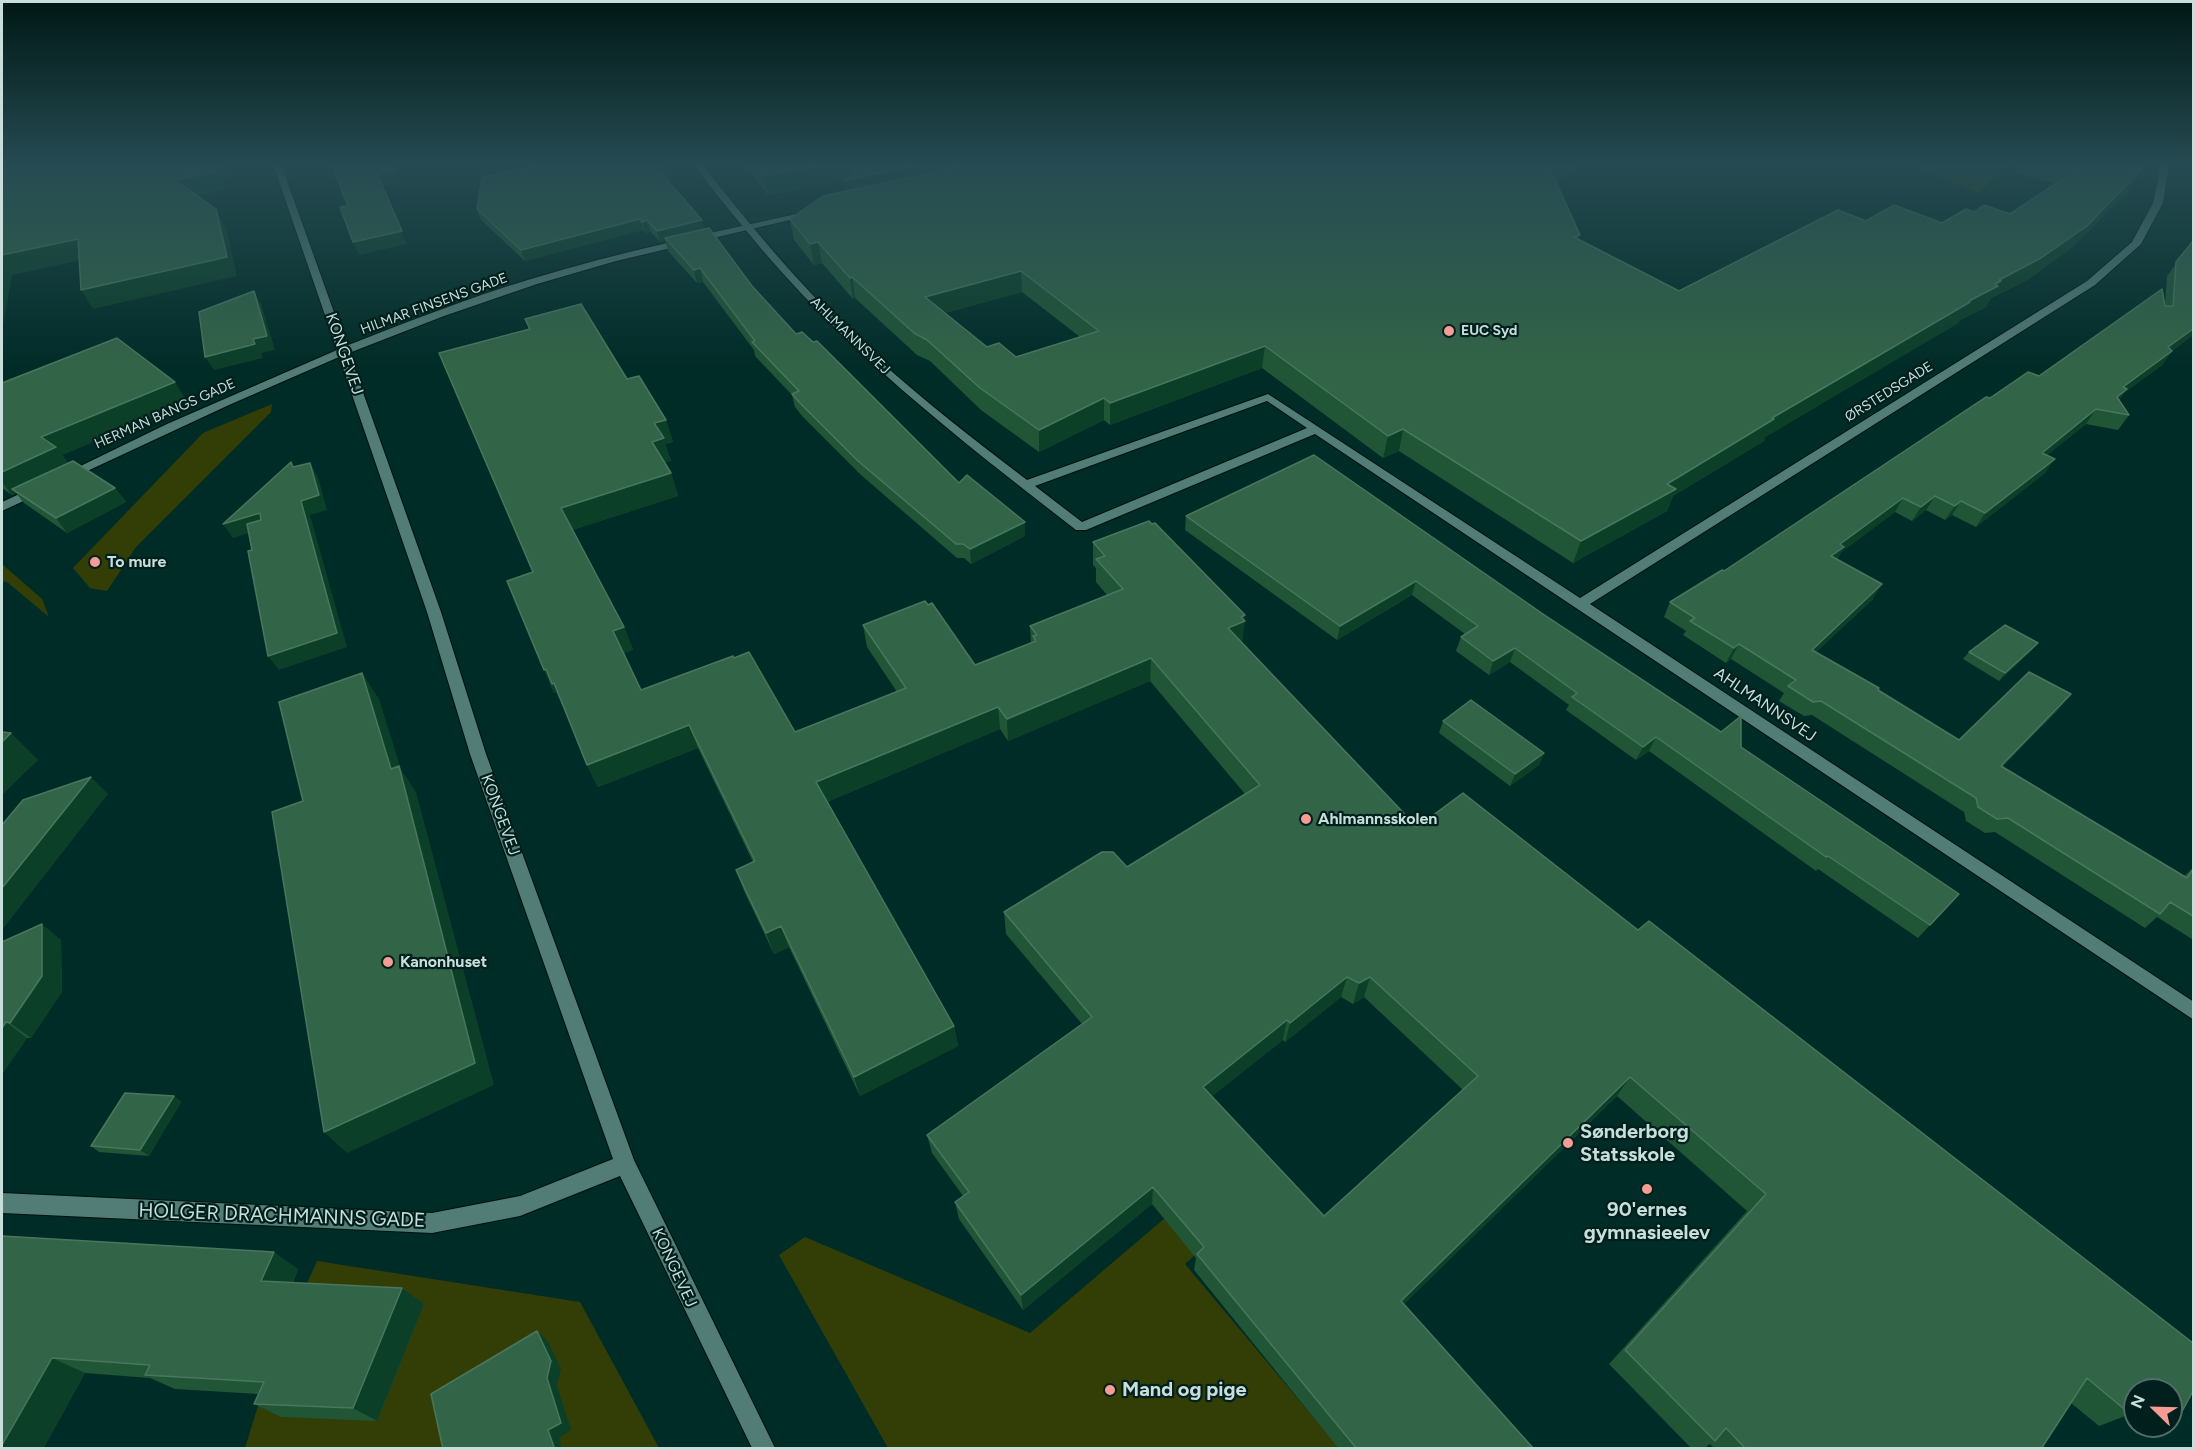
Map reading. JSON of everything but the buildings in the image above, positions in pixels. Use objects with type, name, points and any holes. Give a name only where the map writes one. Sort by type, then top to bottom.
[{"type":"street","name":"KONGEVEJ","points":[[301,232],[434,612],[478,754],[625,1164],[764,1449]]},
{"type":"street","name":"HILMAR FINSENS GADE","points":[[343,351],[496,294],[617,258],[731,232]]},
{"type":"street","name":"AHLMANNSVEJ","points":[[750,232],[819,309],[904,388],[1081,527],[1316,429]]},
{"type":"street","name":"ØRSTEDSGADE","points":[[1580,604],[2091,283],[2136,244],[2143,232]]},
{"type":"street","name":"HERMAN BANGS GADE","points":[[2,507],[146,438],[343,351]]},
{"type":"street","name":"AHLMANNSVEJ","points":[[1025,485],[1268,397],[2193,1012]]},
{"type":"street","name":"HOLGER DRACHMANNS GADE","points":[[2,1203],[432,1223],[520,1206],[625,1164]]},
{"type":"green space","points":[[272,404],[271,412],[136,547],[107,591],[90,588],[73,568],[203,433]]},
{"type":"green space","points":[[2,564],[42,599],[49,617],[7,582],[2,581]]},
{"type":"green space","points":[[1165,1218],[1195,1255],[1185,1264],[1339,1448],[888,1448],[779,1255],[805,1237],[1030,1333]]},
{"type":"green space","points":[[317,1261],[580,1302],[659,1448],[245,1448],[270,1367]]},
{"type":"place","name":"EUC Syd","points":[[1449,331]]},
{"type":"place","name":"To mure","points":[[95,562]]},
{"type":"place","name":"Ahlmannsskolen","points":[[1306,819]]},
{"type":"place","name":"Kanonhuset","points":[[388,962]]},
{"type":"place","name":"Sønderborg Statsskole","points":[[1568,1143]]},
{"type":"place","name":"90'ernes gymnasieelev","points":[[1647,1189]]},
{"type":"place","name":"Mand og pige","points":[[1110,1390]]}]
